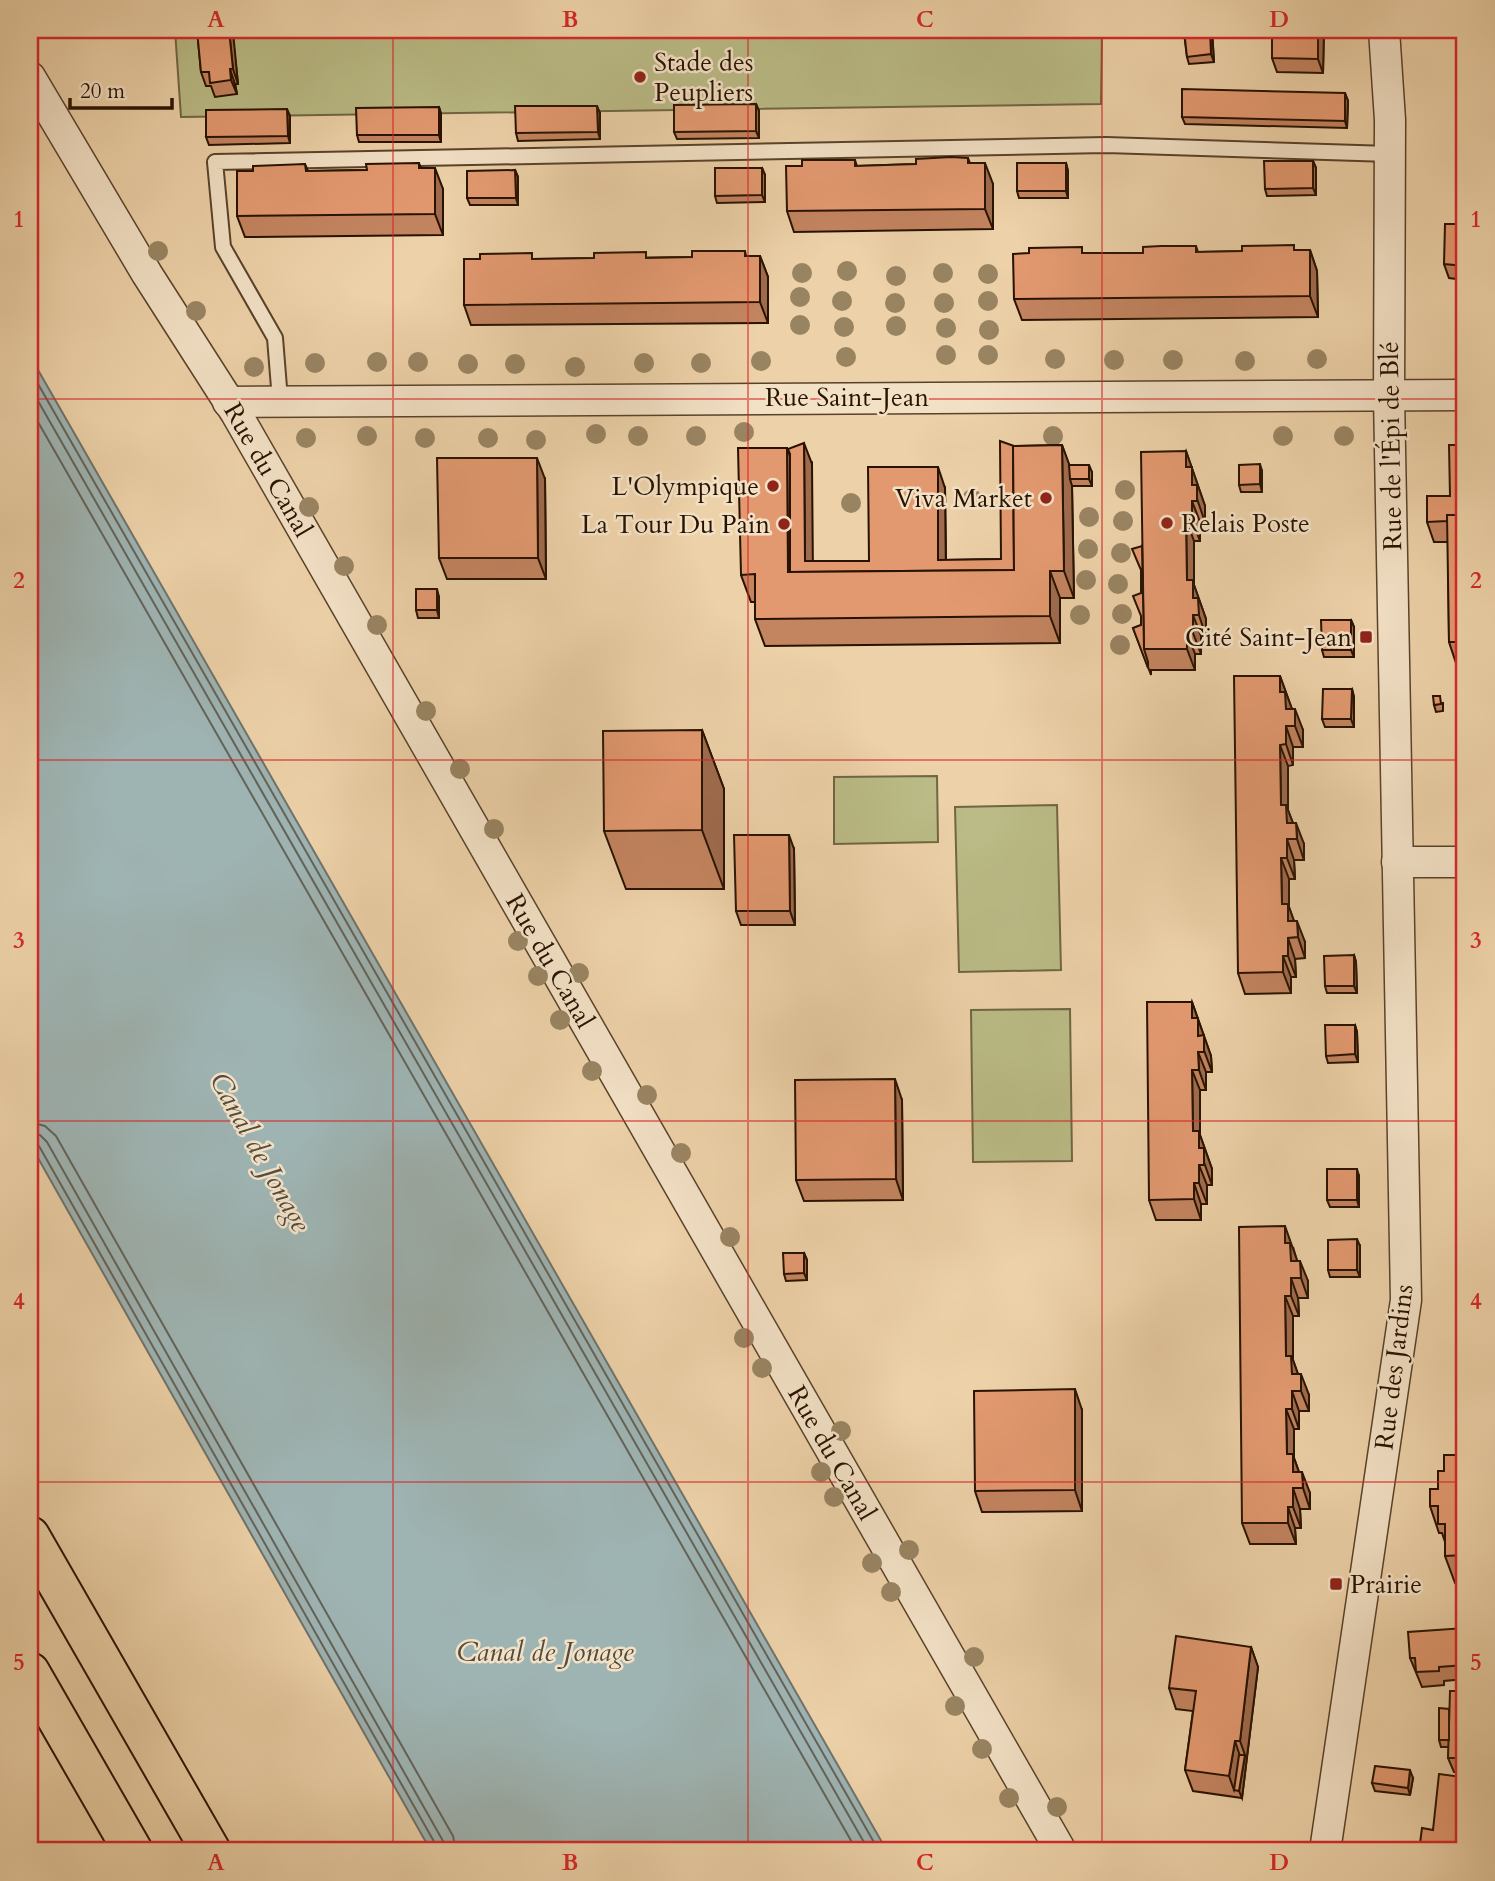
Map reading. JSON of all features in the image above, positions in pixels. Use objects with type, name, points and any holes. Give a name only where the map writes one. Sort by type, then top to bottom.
[{"type":"highway","points":[[30,1536],[211,1851]]},
{"type":"highway","points":[[30,1672],[133,1851]]},
{"type":"street","name":"Rue de l'Épi de Blé","points":[[1384,30],[1390,154],[1389,396],[1397,862]]},
{"type":"street","name":"Rue du Canal","points":[[30,77],[147,274],[228,402],[1061,1851]]},
{"type":"street","name":"Rue Saint-Jean","points":[[228,402],[1465,396]]},
{"type":"street","points":[[1397,862],[1465,862]]},
{"type":"street","name":"Rue des Jardins","points":[[1325,1851],[1406,1300],[1397,862]]},
{"type":"lane","points":[[280,400],[275,338],[223,247],[215,162],[1106,145],[1390,154]]},
{"type":"green space","name":"Stade des Peupliers","points":[[175,30],[1102,30],[1101,104],[181,117]]},
{"type":"green space","points":[[937,776],[938,842],[834,844],[834,777]]},
{"type":"green space","points":[[1057,805],[1061,970],[959,972],[955,807]]},
{"type":"green space","points":[[1070,1009],[1072,1161],[973,1162],[971,1010]]},
{"type":"water","name":"Canal de Jonage","points":[[30,356],[887,1851],[431,1851],[30,1144]]},
{"type":"building","points":[[197,30],[229,30],[233,69],[230,69],[231,80],[210,83],[209,72],[201,72]]},
{"type":"building","points":[[1184,30],[1210,30],[1211,54],[1187,57]]},
{"type":"building","points":[[1272,30],[1318,30],[1318,59],[1272,58]]},
{"type":"building","points":[[1182,89],[1345,93],[1345,121],[1182,117]]},
{"type":"building","points":[[756,104],[756,131],[674,132],[674,105]]},
{"type":"building","points":[[515,106],[597,106],[598,132],[516,133]]},
{"type":"building","points":[[439,107],[439,135],[357,135],[356,108]]},
{"type":"building","points":[[287,109],[288,136],[206,137],[206,110]]},
{"type":"building","points":[[968,158],[968,163],[985,163],[985,209],[787,211],[786,166],[802,166],[802,160],[855,160],[855,166],[916,164],[916,159]]},
{"type":"building","points":[[1264,161],[1313,161],[1313,188],[1265,189]]},
{"type":"building","points":[[419,163],[419,168],[435,168],[435,214],[237,216],[237,171],[253,171],[253,166],[305,164],[306,171],[367,170],[366,164]]},
{"type":"building","points":[[1017,163],[1066,163],[1066,191],[1017,191]]},
{"type":"building","points":[[715,168],[762,168],[762,195],[715,196]]},
{"type":"building","points":[[515,170],[516,198],[467,198],[467,171]]},
{"type":"building","points":[[1445,224],[1465,224],[1465,266],[1444,264]]},
{"type":"building","points":[[1294,245],[1294,250],[1310,250],[1310,296],[1014,299],[1013,254],[1029,253],[1029,248],[1082,247],[1082,253],[1143,253],[1143,247],[1161,246],[1196,246],[1196,252],[1242,251],[1242,246]]},
{"type":"building","points":[[692,251],[745,251],[745,256],[760,256],[760,302],[464,305],[464,259],[480,259],[480,254],[532,253],[532,259],[594,258],[594,253],[646,252],[646,258],[692,257]]},
{"type":"building","points":[[1000,441],[1014,446],[1014,570],[790,572],[788,449],[804,443],[805,561],[869,561],[868,467],[938,467],[938,560],[1001,559]]},
{"type":"building","points":[[1062,445],[1064,571],[1050,571],[1050,616],[755,619],[755,574],[741,575],[738,448],[787,448],[788,572],[1014,570],[1013,446]]},
{"type":"building","points":[[1449,445],[1465,445],[1465,515],[1447,515],[1447,521],[1427,522],[1427,496],[1450,496]]},
{"type":"building","points":[[1186,451],[1186,467],[1192,467],[1192,485],[1197,485],[1197,501],[1192,501],[1192,520],[1186,520],[1187,580],[1193,580],[1193,598],[1198,598],[1199,615],[1193,615],[1193,633],[1187,633],[1187,649],[1144,649],[1141,452]]},
{"type":"building","points":[[437,458],[537,458],[538,558],[439,558]]},
{"type":"building","points":[[1260,464],[1260,484],[1239,485],[1239,465]]},
{"type":"building","points":[[1069,465],[1089,465],[1089,479],[1070,479]]},
{"type":"building","points":[[1447,515],[1465,515],[1465,642],[1449,642]]},
{"type":"building","points":[[1142,546],[1144,649],[1148,668],[1133,628],[1141,625],[1141,616],[1133,596],[1141,593],[1141,570],[1132,549]]},
{"type":"building","points":[[416,589],[437,589],[437,610],[416,610]]},
{"type":"building","points":[[1321,620],[1351,620],[1351,650],[1322,650]]},
{"type":"building","points":[[1234,676],[1280,676],[1280,692],[1285,692],[1286,709],[1295,709],[1295,726],[1286,726],[1286,744],[1280,745],[1281,805],[1286,805],[1287,823],[1296,823],[1297,839],[1287,839],[1287,858],[1281,858],[1282,904],[1288,904],[1288,921],[1297,921],[1298,937],[1288,938],[1288,956],[1283,956],[1283,972],[1238,973]]},
{"type":"building","points":[[1323,689],[1352,689],[1351,719],[1322,719]]},
{"type":"building","points":[[1433,696],[1440,696],[1441,704],[1434,705]]},
{"type":"building","points":[[702,730],[702,830],[604,831],[603,731]]},
{"type":"building","points":[[1465,816],[1465,831],[1461,831],[1462,817]]},
{"type":"building","points":[[734,835],[789,835],[790,911],[736,911]]},
{"type":"building","points":[[1354,955],[1354,986],[1325,986],[1324,956]]},
{"type":"building","points":[[1147,1002],[1192,1002],[1192,1018],[1198,1018],[1198,1036],[1204,1035],[1204,1052],[1198,1052],[1199,1070],[1192,1070],[1193,1131],[1199,1131],[1199,1148],[1204,1148],[1204,1165],[1199,1165],[1199,1183],[1194,1183],[1194,1199],[1149,1200]]},
{"type":"building","points":[[1325,1025],[1355,1025],[1355,1054],[1326,1056]]},
{"type":"building","points":[[895,1079],[896,1179],[796,1180],[795,1080]]},
{"type":"building","points":[[1327,1169],[1357,1169],[1357,1200],[1327,1200]]},
{"type":"building","points":[[1285,1226],[1285,1243],[1290,1243],[1291,1261],[1300,1261],[1301,1278],[1291,1278],[1291,1296],[1285,1296],[1286,1356],[1291,1356],[1292,1374],[1301,1374],[1301,1391],[1292,1391],[1292,1409],[1286,1409],[1287,1454],[1293,1454],[1293,1472],[1302,1472],[1303,1488],[1293,1488],[1293,1507],[1288,1507],[1288,1523],[1242,1523],[1239,1227]]},
{"type":"building","points":[[1357,1239],[1357,1270],[1328,1270],[1328,1240]]},
{"type":"building","points":[[783,1253],[804,1253],[804,1273],[784,1274]]},
{"type":"building","points":[[1465,1321],[1465,1347],[1456,1347],[1456,1322]]},
{"type":"building","points":[[1075,1389],[1075,1490],[975,1491],[974,1391]]},
{"type":"building","points":[[1444,1455],[1465,1455],[1465,1555],[1445,1556],[1445,1524],[1438,1524],[1438,1506],[1430,1506],[1430,1489],[1438,1489],[1438,1471],[1444,1471]]},
{"type":"building","points":[[1465,1628],[1465,1665],[1439,1667],[1439,1671],[1416,1672],[1415,1658],[1410,1658],[1408,1632]]},
{"type":"building","points":[[1176,1636],[1251,1647],[1240,1741],[1235,1741],[1229,1776],[1185,1770],[1196,1691],[1169,1688]]},
{"type":"building","points":[[1450,1691],[1465,1691],[1465,1758],[1448,1758]]},
{"type":"building","points":[[1439,1708],[1449,1709],[1449,1740],[1439,1740]]},
{"type":"building","points":[[1239,1755],[1245,1755],[1239,1791],[1234,1790]]},
{"type":"building","points":[[1375,1766],[1410,1770],[1408,1788],[1372,1783]]},
{"type":"building","points":[[1439,1774],[1462,1777],[1460,1794],[1465,1794],[1465,1851],[1419,1851],[1422,1828],[1433,1830]]},
{"type":"place","name":"Stade des Peupliers","points":[[640,77]]},
{"type":"place","name":"L'Olympique","points":[[773,486]]},
{"type":"place","name":"Viva Market","points":[[1046,498]]},
{"type":"place","name":"Relais Poste","points":[[1167,523]]},
{"type":"place","name":"La Tour Du Pain","points":[[784,524]]},
{"type":"place","name":"Cité Saint-Jean","points":[[1366,637]]},
{"type":"place","name":"Prairie","points":[[1336,1584]]}]
